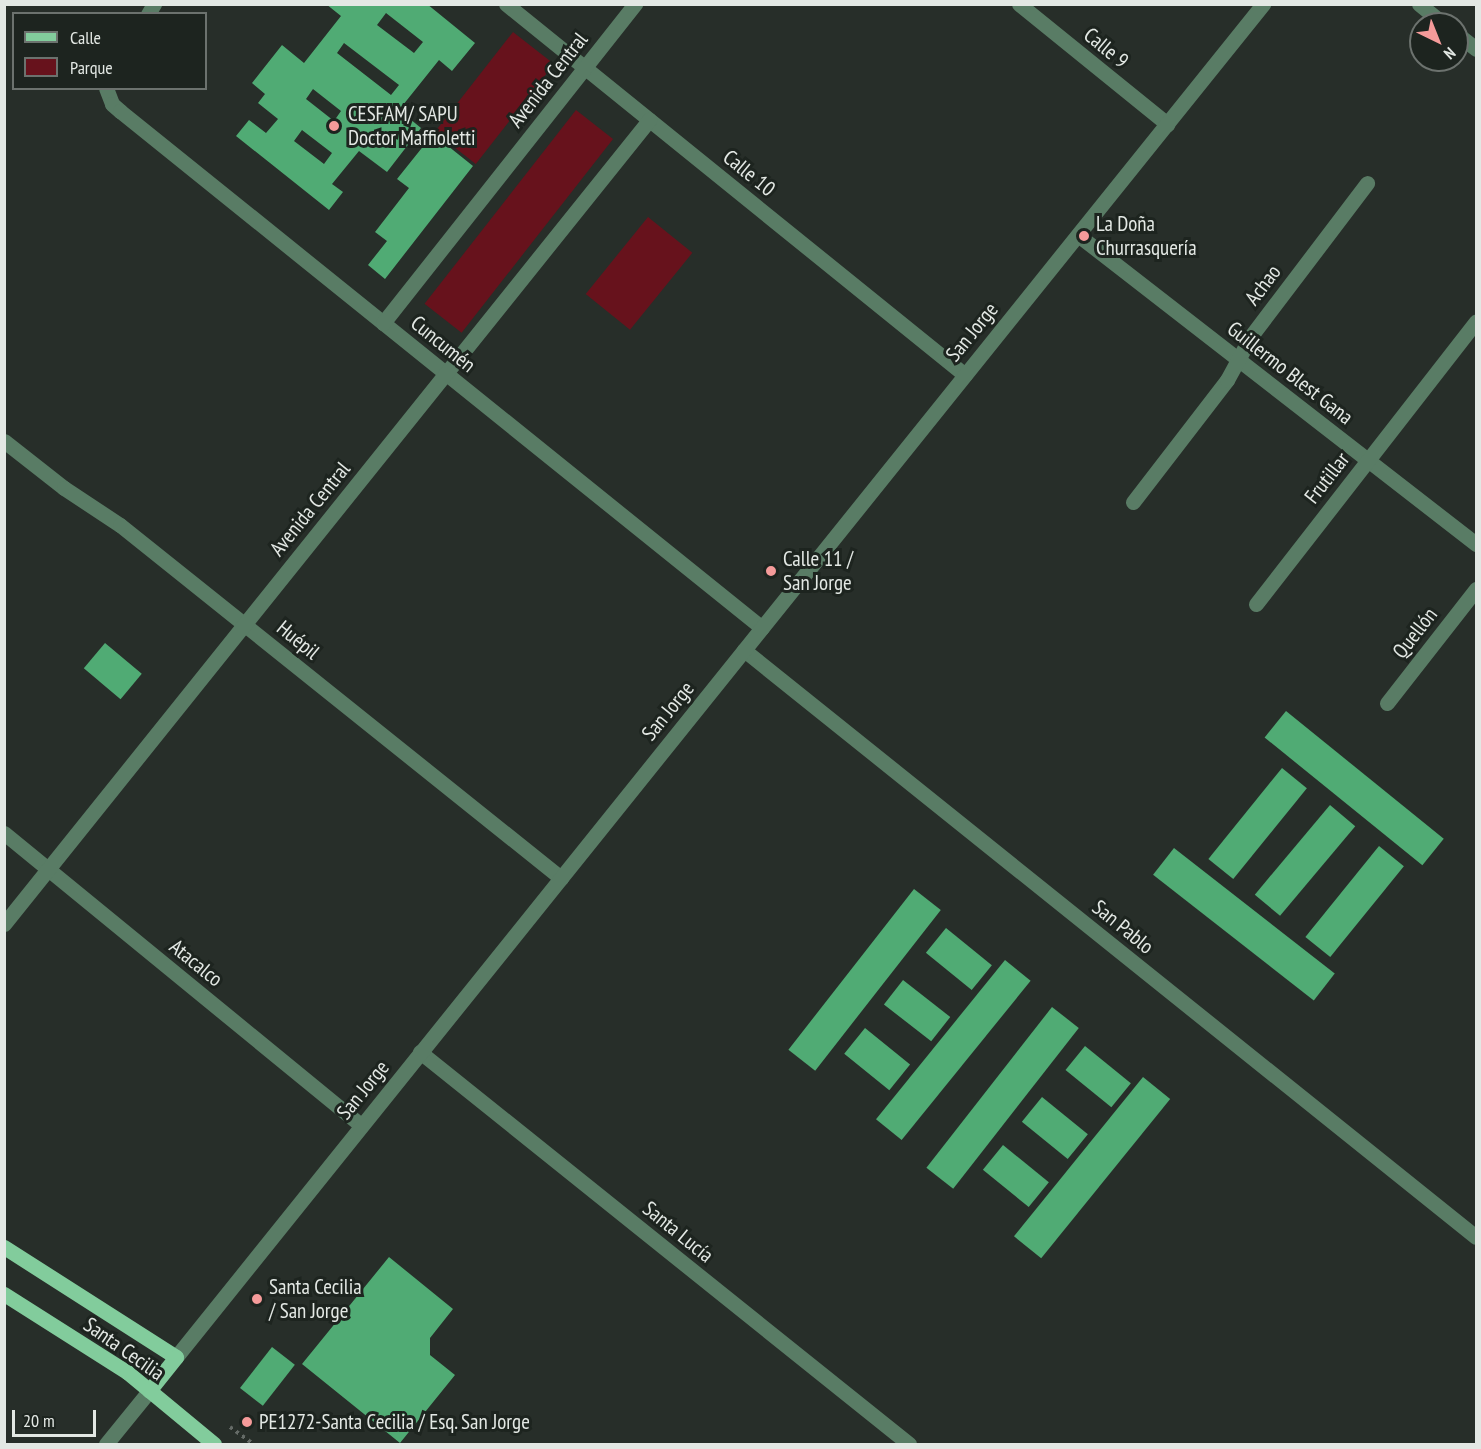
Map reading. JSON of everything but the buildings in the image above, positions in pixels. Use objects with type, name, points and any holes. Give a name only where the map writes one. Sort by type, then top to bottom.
[{"type":"main road","name":"Santa Cecilia","points":[[4,1247],[176,1357]]},
{"type":"main road","name":"Santa Cecilia","points":[[4,1294],[127,1372],[214,1444]]},
{"type":"main road","name":"San Jorge","points":[[149,1391],[176,1357]]},
{"type":"street","name":"Calle 10","points":[[506,4],[965,375]]},
{"type":"street","name":"Avenida Central","points":[[383,322],[635,4]]},
{"type":"street","name":"Calle 9","points":[[1019,4],[1167,124]]},
{"type":"street","name":"San Jorge","points":[[176,1357],[1263,4]]},
{"type":"street","name":"Cuncumén","points":[[107,90],[112,104],[120,111],[762,628]]},
{"type":"street","name":"Avenida Central","points":[[4,924],[649,120]]},
{"type":"street","name":"Achao","points":[[1133,502],[1227,380],[1251,336],[1367,183]]},
{"type":"street","name":"Guillermo Blest Gana","points":[[1078,235],[1476,544]]},
{"type":"street","name":"Frutillar","points":[[1256,604],[1476,321]]},
{"type":"street","name":"Huépil","points":[[4,441],[64,488],[120,525],[561,878]]},
{"type":"street","name":"Quellón","points":[[1387,703],[1476,589]]},
{"type":"street","name":"San Pablo","points":[[744,650],[1476,1238]]},
{"type":"street","name":"Atacalco","points":[[4,833],[361,1125]]},
{"type":"street","name":"Santa Lucía","points":[[420,1052],[909,1444]]},
{"type":"street","name":"San Jorge","points":[[106,1444],[149,1391]]},
{"type":"green space","points":[[513,32],[554,64],[476,164],[435,132]]},
{"type":"green space","points":[[576,110],[613,139],[462,333],[425,304]]},
{"type":"green space","points":[[648,217],[692,253],[630,330],[586,294]]},
{"type":"place","name":"CESFAM/ SAPU Doctor Maffioletti","points":[[334,126]]},
{"type":"place","name":"La Doña Churrasquería","points":[[1084,236]]},
{"type":"place","name":"Calle 11 / San Jorge","points":[[771,571]]},
{"type":"place","name":"Santa Cecilia / San Jorge","points":[[257,1299]]},
{"type":"place","name":"PE1272-Santa Cecilia / Esq. San Jorge","points":[[247,1422]]}]
